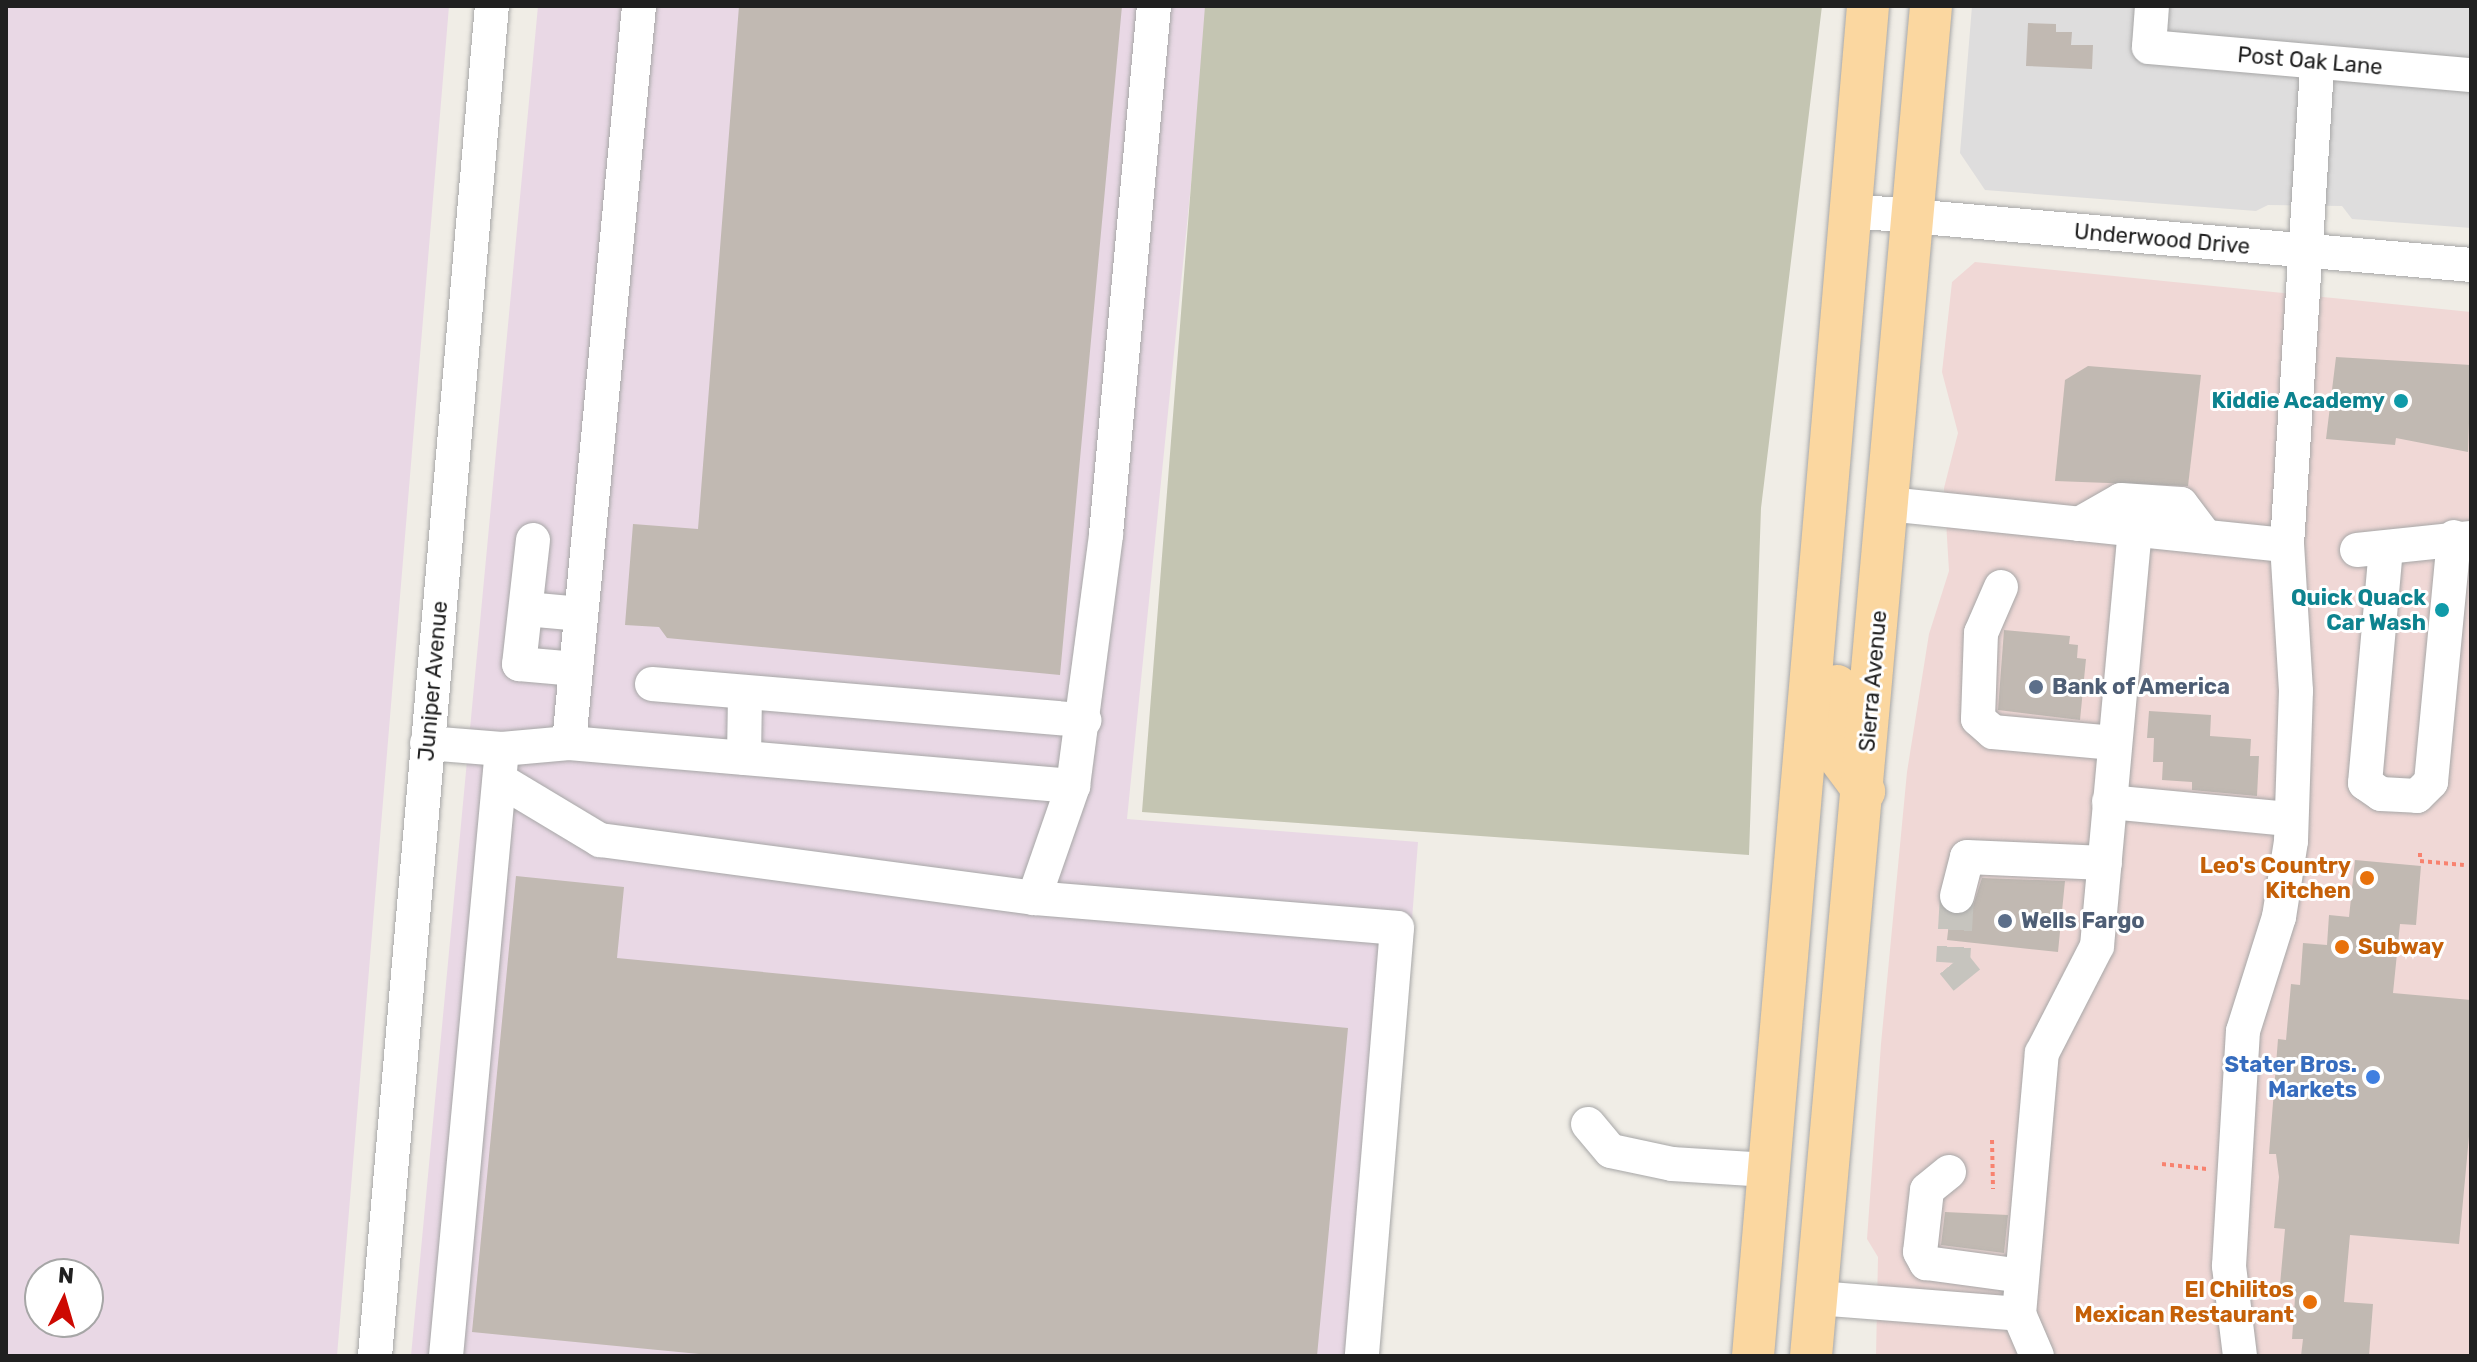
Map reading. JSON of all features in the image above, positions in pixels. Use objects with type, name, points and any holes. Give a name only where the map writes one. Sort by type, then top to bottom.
[{"type":"main road","points":[[1753,1356],[1853,211],[1868,6]]},
{"type":"main road","name":"Sierra Avenue","points":[[1811,1356],[1864,791],[1931,6]]},
{"type":"main road","points":[[1830,451],[1847,543],[1834,734],[1838,756],[1864,791]]},
{"type":"street","name":"Juniper Avenue","points":[[375,1356],[492,6]]},
{"type":"street","points":[[569,743],[639,6]]},
{"type":"street","points":[[1034,898],[1073,786],[1085,720],[1154,6]]},
{"type":"street","name":"Post Oak Lane","points":[[2152,6],[2149,47],[2471,75]]},
{"type":"street","points":[[2240,1356],[2229,1266],[2243,1031],[2282,904],[2290,819],[2296,691],[2287,545],[2302,251],[2317,62]]},
{"type":"street","name":"Underwood Drive","points":[[1853,211],[2471,265]]},
{"type":"street","points":[[2079,524],[2121,500],[2181,504],[2206,537]]},
{"type":"street","points":[[1888,504],[2287,545]]},
{"type":"street","points":[[2037,1356],[2019,1314],[2042,1053],[2097,946],[2135,529]]},
{"type":"street","points":[[2462,537],[2431,782],[2417,796],[2381,794],[2365,783],[2372,549],[2462,537]]},
{"type":"street","points":[[533,540],[519,664],[576,669]]},
{"type":"street","points":[[2001,587],[1981,633],[1978,719],[1993,732],[2114,743]]},
{"type":"street","points":[[526,609],[581,614]]},
{"type":"street","points":[[652,684],[1085,720]]},
{"type":"street","points":[[744,758],[745,693]]},
{"type":"street","points":[[427,743],[501,765],[600,840],[1034,898],[1397,928],[1362,1356]]},
{"type":"street","points":[[501,765],[569,743],[1073,786]]},
{"type":"street","points":[[446,1356],[501,765]]},
{"type":"street","points":[[2109,802],[2290,819]]},
{"type":"street","points":[[1957,896],[1967,857],[2105,863]]},
{"type":"street","points":[[1588,1124],[1611,1151],[1672,1164],[1768,1170]]},
{"type":"street","points":[[1949,1172],[1927,1190],[1920,1252],[1926,1263],[2022,1276]]},
{"type":"street","points":[[1817,1298],[2019,1314]]},
{"type":"path","points":[[2420,853],[2420,861],[2464,865]]},
{"type":"path","points":[[1992,1140],[1993,1189]]},
{"type":"shaded area","points":[[6,6],[449,6],[337,1356],[6,1356]]},
{"type":"shaded area","points":[[538,6],[1209,6],[1127,819],[1418,842],[1378,1356],[411,1356]]},
{"type":"shaded area","points":[[1205,6],[1822,6],[1761,508],[1749,855],[1142,812]]},
{"type":"shaded area","points":[[1972,6],[2471,6],[2471,228],[2352,219],[2342,206],[2268,205],[2256,211],[1985,190],[1960,153]]},
{"type":"shaded area","points":[[1975,262],[2471,312],[2471,1356],[1876,1356],[1878,1257],[1867,1239],[1881,1044],[1907,772],[1929,634],[1949,571],[1944,488],[1958,433],[1942,372],[1952,282]]},
{"type":"building","points":[[739,6],[1122,6],[1060,675],[667,638],[659,627],[625,625],[633,524],[698,529]]},
{"type":"building","points":[[2028,23],[2056,24],[2056,32],[2072,32],[2071,45],[2093,45],[2092,69],[2026,66]]},
{"type":"building","name":"Kiddie Academy","points":[[2336,357],[2471,365],[2468,452],[2396,438],[2395,445],[2326,439]]},
{"type":"building","points":[[2088,366],[2201,375],[2188,486],[2055,481],[2065,380]]},
{"type":"building","name":"Bank of America","points":[[2004,630],[2070,636],[2069,644],[2078,645],[2077,658],[2086,659],[2080,720],[1998,710]]},
{"type":"building","points":[[2149,711],[2211,715],[2210,736],[2251,739],[2250,756],[2259,756],[2257,796],[2192,790],[2192,782],[2162,780],[2163,762],[2153,762],[2154,738],[2147,738]]},
{"type":"building","name":"Stater Bros. Markets","points":[[2355,860],[2421,866],[2416,925],[2400,924],[2393,993],[2471,1000],[2471,1115],[2459,1244],[2350,1235],[2344,1302],[2373,1304],[2369,1356],[2301,1356],[2303,1339],[2292,1339],[2295,1298],[2279,1296],[2285,1229],[2274,1228],[2279,1177],[2276,1154],[2269,1154],[2278,1039],[2286,1040],[2291,984],[2300,985],[2303,943],[2327,945],[2329,915],[2349,917]]},
{"type":"building","points":[[516,876],[624,887],[617,958],[1348,1028],[1317,1356],[720,1356],[472,1332]]},
{"type":"building","name":"Wells Fargo","points":[[1982,878],[2065,881],[2058,952],[1947,940],[1950,914],[1972,909]]},
{"type":"building","points":[[1945,1212],[2008,1215],[2004,1253],[1941,1245]]},
{"type":"tunnel","points":[[1957,896],[1953,963],[1967,980]]},
{"type":"place","name":"Kiddie Academy","points":[[2401,401]]},
{"type":"place","name":"Quick Quack Car Wash","points":[[2442,610]]},
{"type":"place","name":"Bank of America","points":[[2036,687]]},
{"type":"place","name":"Leo's Country Kitchen","points":[[2367,878]]},
{"type":"place","name":"Wells Fargo","points":[[2005,921]]},
{"type":"place","name":"Subway","points":[[2342,947]]},
{"type":"place","name":"Stater Bros. Markets","points":[[2373,1077]]},
{"type":"place","name":"El Chilitos Mexican Restaurant","points":[[2310,1302]]}]
